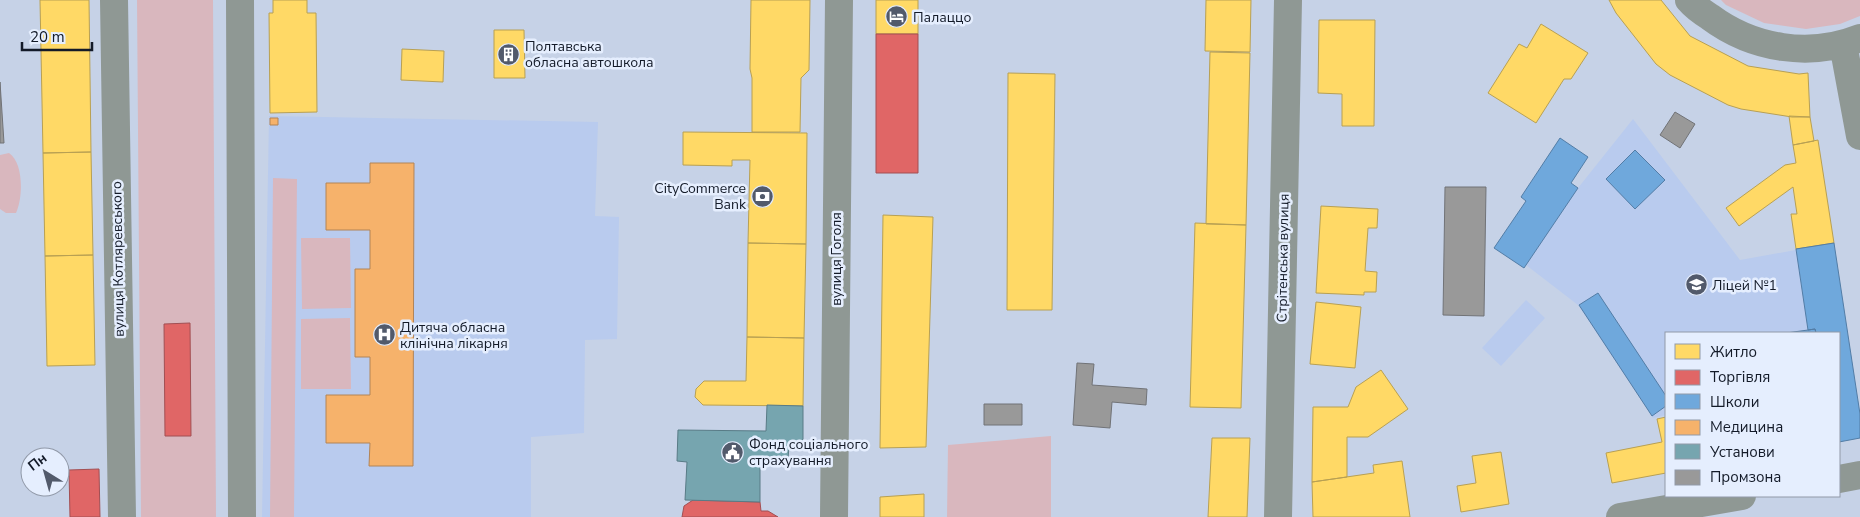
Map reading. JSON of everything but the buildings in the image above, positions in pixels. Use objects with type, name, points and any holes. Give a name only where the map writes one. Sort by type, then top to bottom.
[{"type":"street","name":"вулиця Котляревського","points":[[114,0],[122,517]]},
{"type":"street","points":[[240,0],[242,517]]},
{"type":"street","name":"вулиця Гоголя","points":[[834,517],[839,0]]},
{"type":"street","name":"Стрітенська вулиця","points":[[1278,517],[1288,0]]},
{"type":"street","points":[[1689,0],[1726,29],[1763,44],[1803,50],[1852,41],[1860,136]]},
{"type":"street","points":[[1840,479],[1860,475]]},
{"type":"street","points":[[1620,517],[1736,497]]},
{"type":"shaded area","points":[[137,0],[213,0],[216,517],[141,517]]},
{"type":"shaded area","points":[[1721,0],[1860,0],[1860,16],[1840,24],[1806,29],[1764,23],[1726,5]]},
{"type":"shaded area","points":[[269,116],[598,122],[595,216],[619,217],[617,339],[585,340],[584,433],[531,437],[531,517],[262,517]]},
{"type":"shaded area","name":"Ліцей №1","points":[[1633,119],[1740,260],[1834,243],[1860,414],[1860,438],[1840,442],[1840,332],[1665,332],[1665,415],[1653,418],[1578,305],[1526,265],[1578,188]]},
{"type":"shaded area","points":[[9,153],[14,158],[20,172],[21,190],[16,213],[6,213],[0,209],[0,155]]},
{"type":"shaded area","points":[[273,178],[297,179],[294,517],[270,517]]},
{"type":"shaded area","points":[[301,238],[350,238],[351,308],[302,309]]},
{"type":"shaded area","points":[[1526,300],[1545,318],[1501,366],[1482,348]]},
{"type":"shaded area","points":[[350,318],[351,389],[301,389],[301,319]]},
{"type":"shaded area","points":[[1051,436],[1051,517],[947,517],[948,445]]},
{"type":"place","name":"Палаццо","points":[[897,17]]},
{"type":"place","name":"Полтавська обласна автошкола","points":[[509,54]]},
{"type":"place","name":"CityCommerce Bank","points":[[762,196]]},
{"type":"place","name":"Ліцей №1","points":[[1696,285]]},
{"type":"place","name":"Дитяча обласна клінічна лікарня","points":[[384,335]]},
{"type":"place","name":"Фонд соціального страхування","points":[[733,452]]}]
